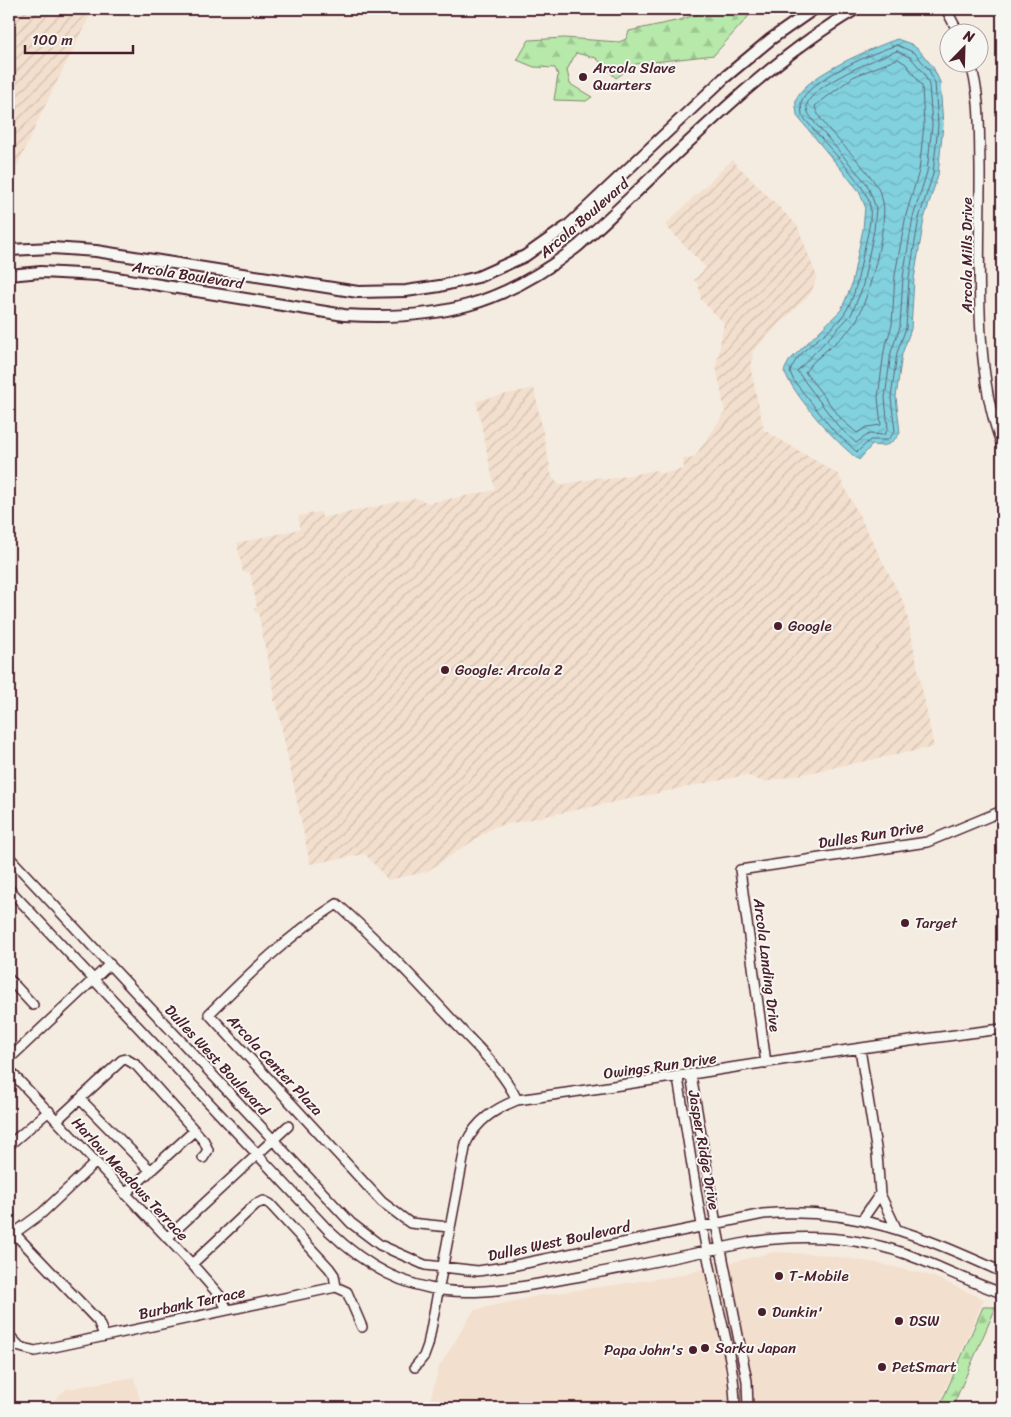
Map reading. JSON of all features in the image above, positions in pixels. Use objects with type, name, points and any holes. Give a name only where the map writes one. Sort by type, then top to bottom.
[{"type":"main road","name":"Arcola Boulevard","points":[[9,250],[52,248],[96,251],[358,292],[406,291],[471,279],[525,256],[569,226],[724,78],[771,39],[814,9]]},
{"type":"main road","name":"Arcola Boulevard","points":[[9,274],[41,272],[98,275],[344,315],[375,317],[408,317],[494,297],[528,281],[578,246],[739,96],[814,35],[856,9]]},
{"type":"street","points":[[946,9],[953,22]]},
{"type":"street","name":"Arcola Mills Drive","points":[[972,72],[980,122],[981,321],[984,358],[1002,445]]},
{"type":"street","name":"Dulles Run Drive","points":[[740,870],[927,842],[1002,811]]},
{"type":"street","name":"Dulles West Boulevard","points":[[9,857],[364,1234],[396,1254],[442,1269],[492,1270],[703,1226],[782,1213],[824,1213],[896,1228],[1002,1272]]},
{"type":"street","name":"Arcola Landing Drive","points":[[740,870],[766,1063]]},
{"type":"street","points":[[9,889],[346,1247],[371,1265],[396,1278],[438,1290],[466,1293],[494,1292],[786,1237],[820,1237],[851,1240],[907,1254],[1002,1293]]},
{"type":"street","name":"Arcola Center Plaza","points":[[449,1227],[410,1223],[382,1202],[208,1014],[260,963],[308,924],[337,904],[378,940],[434,1000],[508,1082],[517,1100]]},
{"type":"street","points":[[9,1059],[110,964]]},
{"type":"street","points":[[9,979],[33,1006]]},
{"type":"street","name":"Owings Run Drive","points":[[415,1367],[424,1356],[428,1345],[463,1156],[470,1134],[487,1116],[517,1100],[1002,1030]]},
{"type":"street","points":[[860,1049],[877,1154],[880,1194],[896,1228]]},
{"type":"street","points":[[57,1120],[122,1060],[126,1059],[136,1065],[207,1146],[208,1153],[203,1158]]},
{"type":"street","name":"Harlow Meadows Terrace","points":[[9,1070],[192,1264],[220,1296],[227,1309]]},
{"type":"street","name":"Jasper Ridge Drive","points":[[691,1076],[716,1224],[747,1380],[748,1408]]},
{"type":"street","name":"Jasper Ridge Drive","points":[[678,1078],[707,1251],[730,1357],[735,1408]]},
{"type":"street","points":[[80,1099],[151,1171]]},
{"type":"street","points":[[9,1145],[48,1111]]},
{"type":"street","points":[[167,1238],[288,1126]]},
{"type":"street","points":[[125,1194],[194,1131]]},
{"type":"street","points":[[96,1162],[42,1212],[11,1235],[98,1321],[104,1335]]},
{"type":"street","points":[[862,1220],[880,1194]]},
{"type":"street","points":[[192,1264],[256,1204],[264,1201],[270,1204],[329,1268],[334,1275],[336,1287],[347,1292],[362,1327]]},
{"type":"street","name":"Burbank Terrace","points":[[9,1335],[20,1347],[35,1351],[336,1287]]},
{"type":"shaded area","points":[[9,9],[93,9],[9,184]]},
{"type":"shaded area","points":[[732,160],[797,225],[817,277],[811,293],[753,351],[751,370],[764,430],[838,474],[905,605],[934,747],[764,782],[746,775],[494,827],[426,872],[388,880],[365,854],[310,864],[276,701],[274,701],[273,697],[275,696],[258,612],[255,613],[254,608],[257,608],[250,572],[243,573],[237,543],[300,529],[298,516],[321,512],[322,518],[416,498],[429,503],[495,490],[476,401],[534,388],[552,477],[560,485],[602,477],[603,480],[657,470],[658,474],[684,469],[683,459],[694,458],[725,412],[716,366],[724,323],[701,300],[698,284],[694,280],[706,268],[665,225]]},
{"type":"shaded area","points":[[1002,180],[1002,288],[998,258]]},
{"type":"shaded area","points":[[774,1252],[818,1254],[877,1263],[932,1276],[984,1299],[937,1408],[428,1408],[439,1367],[474,1310],[537,1296],[675,1276]]},
{"type":"shaded area","points":[[134,1377],[142,1408],[45,1408],[66,1389]]},
{"type":"green space","points":[[713,9],[755,9],[714,55],[636,64],[616,78],[596,58],[576,53],[567,70],[570,84],[592,97],[586,101],[554,100],[558,75],[555,68],[534,67],[517,60],[529,40],[564,38],[619,42],[626,39],[629,31],[680,20]]},
{"type":"green space","points":[[983,1307],[996,1307],[952,1408],[939,1408]]},
{"type":"water","points":[[897,39],[911,44],[919,50],[933,67],[940,82],[943,125],[938,175],[924,219],[914,279],[911,329],[902,354],[896,397],[900,433],[888,444],[881,446],[872,445],[859,460],[817,419],[797,394],[784,371],[789,361],[841,310],[851,287],[863,229],[865,206],[859,191],[797,116],[796,100],[801,91],[825,72],[857,55]]},
{"type":"place","name":"Arcola Slave Quarters","points":[[583,77]]},
{"type":"place","name":"Google","points":[[778,626]]},
{"type":"place","name":"Google: Arcola 2","points":[[445,670]]},
{"type":"place","name":"Target","points":[[905,923]]},
{"type":"place","name":"T-Mobile","points":[[779,1276]]},
{"type":"place","name":"Dunkin'","points":[[762,1312]]},
{"type":"place","name":"DSW","points":[[899,1321]]},
{"type":"place","name":"Sarku Japan","points":[[705,1348]]},
{"type":"place","name":"Papa John's","points":[[693,1350]]},
{"type":"place","name":"PetSmart","points":[[882,1367]]}]
